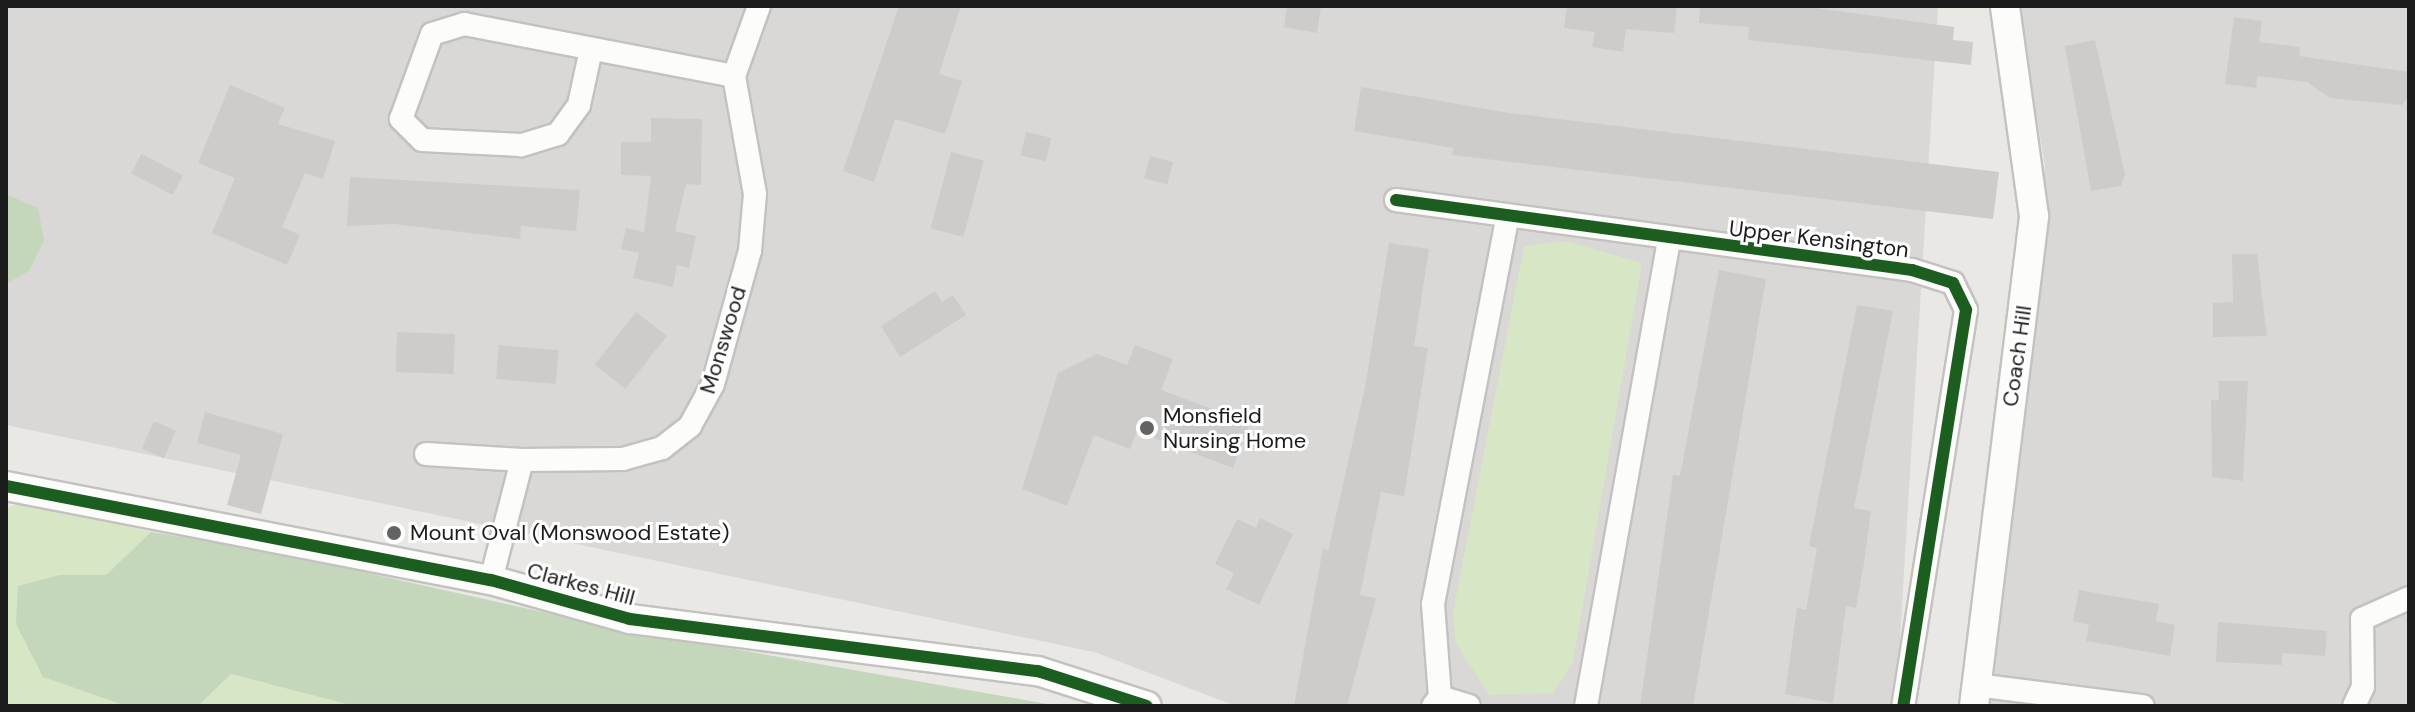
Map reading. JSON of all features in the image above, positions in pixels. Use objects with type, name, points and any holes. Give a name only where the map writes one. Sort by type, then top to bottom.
[{"type":"street","name":"Monswood","points":[[426,454],[522,460],[623,459],[662,448],[690,426],[713,384],[750,251],[755,194],[734,76],[759,6]]},
{"type":"street","name":"Coach Hill","points":[[1975,696],[2034,216],[2006,6]]},
{"type":"street","points":[[590,54],[579,105],[558,134],[521,145],[422,140],[401,119],[432,34],[464,24],[590,54],[734,76]]},
{"type":"street","name":"Upper Kensington","points":[[1396,200],[1507,220],[1912,270],[1953,283],[1966,310],[1903,706]]},
{"type":"street","points":[[1469,706],[1436,701],[1433,604],[1507,220]]},
{"type":"street","points":[[1586,706],[1669,241]]},
{"type":"street","points":[[491,580],[522,460]]},
{"type":"street","name":"Clarkes Hill","points":[[6,486],[491,580],[630,619],[1038,671],[1147,706]]},
{"type":"street","points":[[2354,706],[2363,687],[2362,619],[2409,598]]},
{"type":"street","points":[[1975,696],[2143,706]]},
{"type":"shaded area","points":[[6,6],[1938,6],[1896,706],[1236,706],[1094,652],[6,425]]},
{"type":"shaded area","points":[[2017,6],[2409,6],[2409,706],[1989,706],[2045,165]]},
{"type":"green space","points":[[6,194],[38,208],[44,240],[29,271],[6,284]]},
{"type":"green space","points":[[1566,241],[1642,263],[1573,662],[1553,693],[1489,695],[1455,642],[1453,613],[1524,246]]},
{"type":"green space","points":[[21,502],[151,532],[106,575],[60,575],[43,677],[126,706],[6,706],[6,509]]},
{"type":"green space","points":[[151,532],[260,549],[614,628],[1059,706],[354,706],[231,674],[198,706],[126,706],[43,677],[16,624],[18,586],[60,575],[106,575]]},
{"type":"green space","points":[[231,674],[354,706],[198,706]]},
{"type":"building","points":[[899,6],[961,6],[939,74],[962,81],[945,134],[895,119],[874,182],[843,171]]},
{"type":"building","points":[[1287,6],[1321,6],[1317,33],[1284,27]]},
{"type":"building","points":[[1567,6],[1677,6],[1674,33],[1626,29],[1623,52],[1592,47],[1595,32],[1564,28]]},
{"type":"building","points":[[1700,6],[1802,6],[1954,27],[1953,40],[1973,42],[1971,65],[1748,40],[1749,27],[1699,23]]},
{"type":"building","points":[[2234,17],[2262,21],[2259,42],[2300,47],[2299,56],[2409,72],[2409,96],[2402,105],[2330,98],[2307,82],[2257,76],[2256,88],[2225,84]]},
{"type":"building","points":[[2095,40],[2125,175],[2121,186],[2091,191],[2065,46]]},
{"type":"building","points":[[230,85],[285,108],[278,124],[335,141],[323,179],[305,173],[282,227],[300,235],[287,265],[212,233],[235,178],[198,163]]},
{"type":"building","points":[[1361,87],[1509,113],[1999,172],[1993,219],[1452,155],[1453,148],[1354,131]]},
{"type":"building","points":[[651,118],[702,119],[701,185],[686,184],[675,231],[696,236],[689,268],[677,265],[673,287],[633,278],[639,253],[621,249],[626,228],[644,232],[651,176],[621,175],[621,142],[651,142]]},
{"type":"building","points":[[1026,132],[1051,138],[1046,161],[1021,155]]},
{"type":"building","points":[[951,152],[984,161],[963,237],[931,228]]},
{"type":"building","points":[[141,154],[183,175],[173,195],[131,174]]},
{"type":"building","points":[[1150,156],[1173,162],[1167,184],[1144,178]]},
{"type":"building","points":[[350,177],[580,190],[576,231],[521,226],[520,239],[394,224],[347,226]]},
{"type":"building","points":[[1389,243],[1429,249],[1414,346],[1428,348],[1404,496],[1381,492],[1360,595],[1376,598],[1347,706],[1294,706],[1323,548],[1328,551],[1365,387]]},
{"type":"building","points":[[2232,254],[2257,254],[2267,336],[2213,337],[2213,303],[2233,302]]},
{"type":"building","points":[[1719,270],[1766,279],[1693,706],[1640,706],[1673,475],[1680,476]]},
{"type":"building","points":[[935,291],[942,302],[953,295],[966,315],[900,357],[881,326]]},
{"type":"building","points":[[1857,305],[1893,311],[1854,508],[1871,511],[1864,563],[1856,608],[1846,606],[1833,703],[1785,694],[1797,608],[1806,610],[1817,548],[1809,546]]},
{"type":"building","points":[[636,312],[667,336],[625,389],[595,365]]},
{"type":"building","points":[[397,332],[455,334],[454,374],[396,372]]},
{"type":"building","points":[[499,345],[559,350],[556,384],[496,379]]},
{"type":"building","name":"Monsfield Nursing Home","points":[[1135,345],[1173,359],[1161,390],[1250,423],[1233,468],[1137,432],[1130,449],[1094,435],[1067,506],[1022,489],[1058,373],[1097,354],[1127,365]]},
{"type":"building","points":[[2218,381],[2248,381],[2243,481],[2212,477],[2211,400],[2219,400]]},
{"type":"building","points":[[205,412],[283,434],[261,514],[227,505],[241,455],[197,443]]},
{"type":"building","points":[[154,421],[176,431],[164,458],[142,448]]},
{"type":"building","points":[[1260,518],[1293,534],[1259,605],[1226,589],[1234,573],[1215,564],[1237,519],[1256,528]]},
{"type":"building","points":[[2079,590],[2159,604],[2156,621],[2175,625],[2170,656],[2086,641],[2089,625],[2073,621]]},
{"type":"building","points":[[2218,622],[2327,631],[2325,656],[2282,653],[2282,665],[2216,662]]},
{"type":"cycle path","points":[[1396,200],[1912,270],[1953,283],[1966,310],[1903,706]]},
{"type":"cycle path","points":[[6,486],[491,580],[630,619],[1038,671],[1147,706]]},
{"type":"place","name":"Monsfield Nursing Home","points":[[1147,428]]},
{"type":"place","name":"Mount Oval (Monswood Estate)","points":[[394,533]]}]
